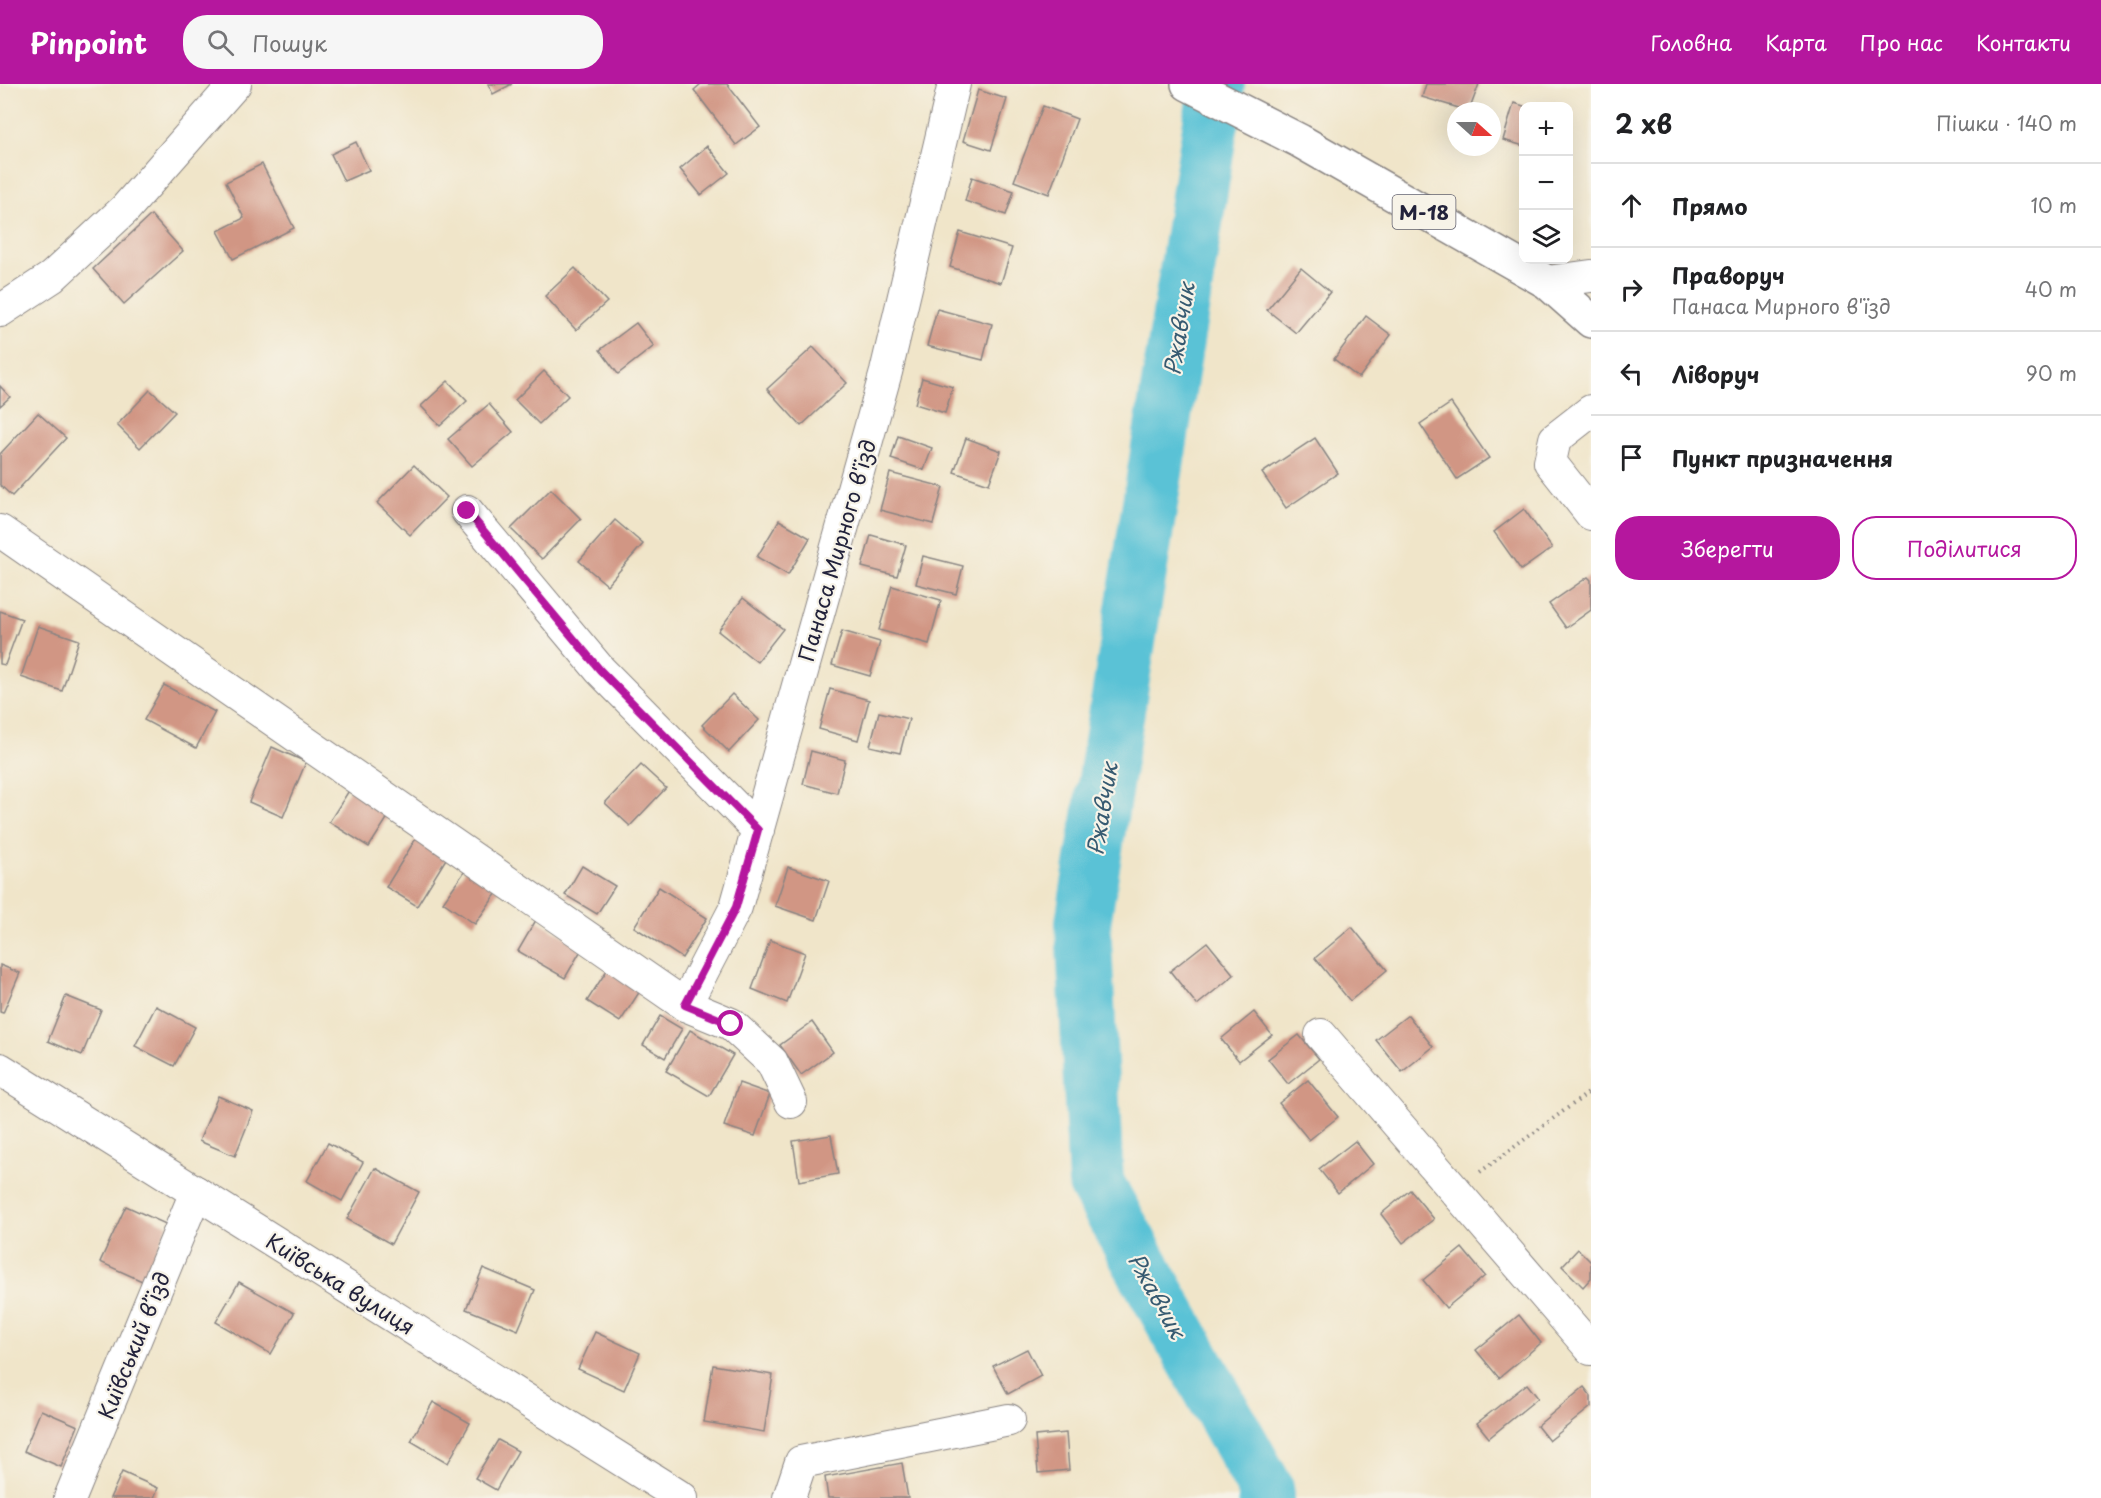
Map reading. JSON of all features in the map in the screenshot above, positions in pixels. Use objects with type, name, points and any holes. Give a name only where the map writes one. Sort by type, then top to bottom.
[{"type":"highway","name":"М-18","points":[[1188,84],[1300,141],[1547,282],[1591,321]]},
{"type":"street","points":[[0,311],[52,277],[124,209],[235,84]]},
{"type":"street","name":"Панаса Мирного в'їзд","points":[[685,1005],[736,907],[886,372],[954,84]]},
{"type":"street","points":[[1547,282],[1591,276]]},
{"type":"street","points":[[1591,411],[1555,439],[1550,462],[1591,514]]},
{"type":"street","points":[[467,511],[600,670],[758,830]]},
{"type":"street","points":[[0,531],[685,1005],[731,1024],[772,1062],[791,1102]]},
{"type":"street","points":[[1321,1035],[1591,1349]]},
{"type":"street","name":"Київська вулиця","points":[[0,1069],[682,1498]]},
{"type":"street","name":"Київський в’їзд","points":[[70,1498],[196,1192]]},
{"type":"street","points":[[789,1498],[801,1462],[1009,1420]]},
{"type":"path","points":[[1455,1191],[1591,1091]]},
{"type":"building","points":[[488,84],[512,84],[493,94]]},
{"type":"building","points":[[701,84],[727,84],[760,127],[736,145],[694,90]]},
{"type":"building","points":[[1426,84],[1479,84],[1472,102],[1447,102],[1447,104],[1422,97]]},
{"type":"building","points":[[978,90],[1007,99],[991,150],[963,141]]},
{"type":"building","points":[[1514,103],[1519,104],[1519,145],[1503,140]]},
{"type":"building","points":[[1043,106],[1077,119],[1049,194],[1014,181]]},
{"type":"building","points":[[356,142],[369,170],[344,181],[331,154]]},
{"type":"building","points":[[707,146],[729,173],[701,195],[680,169]]},
{"type":"building","points":[[262,164],[294,228],[233,259],[218,231],[244,218],[226,182]]},
{"type":"building","points":[[972,177],[1014,191],[1006,215],[965,201]]},
{"type":"building","points":[[151,215],[183,251],[124,304],[93,269]]},
{"type":"building","points":[[960,232],[1012,248],[1001,283],[950,267]]},
{"type":"building","points":[[575,268],[607,302],[576,330],[545,296]]},
{"type":"building","points":[[1301,268],[1330,292],[1296,333],[1267,310]]},
{"type":"building","points":[[937,309],[992,324],[983,360],[927,346]]},
{"type":"building","points":[[1366,316],[1391,335],[1359,378],[1334,359]]},
{"type":"building","points":[[636,323],[654,346],[618,374],[600,350]]},
{"type":"building","points":[[813,347],[847,383],[801,426],[767,389]]},
{"type":"building","points":[[544,371],[568,396],[539,424],[515,400]]},
{"type":"building","points":[[922,378],[953,387],[945,413],[915,404]]},
{"type":"building","points":[[448,381],[467,401],[440,426],[421,406]]},
{"type":"building","points":[[0,386],[10,397],[0,406]]},
{"type":"building","points":[[150,390],[175,412],[140,448],[117,425]]},
{"type":"building","points":[[1451,403],[1489,458],[1457,479],[1420,424]]},
{"type":"building","points":[[489,404],[513,432],[472,466],[448,439]]},
{"type":"building","points":[[38,413],[66,438],[12,496],[0,485],[0,454]]},
{"type":"building","points":[[898,436],[932,448],[924,470],[891,459]]},
{"type":"building","points":[[966,438],[1001,451],[989,484],[954,472]]},
{"type":"building","points":[[1315,438],[1338,473],[1286,508],[1262,473]]},
{"type":"building","points":[[414,465],[447,497],[410,535],[377,503]]},
{"type":"building","points":[[890,473],[943,487],[933,524],[880,510]]},
{"type":"building","points":[[551,489],[581,519],[542,559],[511,529]]},
{"type":"building","points":[[1524,509],[1552,548],[1521,570],[1494,532]]},
{"type":"building","points":[[615,520],[643,544],[607,585],[579,561]]},
{"type":"building","points":[[779,520],[810,538],[788,575],[757,557]]},
{"type":"building","points":[[871,535],[906,545],[897,576],[862,567]]},
{"type":"building","points":[[923,556],[963,566],[956,594],[916,584]]},
{"type":"building","points":[[1588,577],[1591,580],[1591,610],[1566,628],[1549,604]]},
{"type":"building","points":[[892,586],[941,600],[929,644],[879,630]]},
{"type":"building","points":[[743,598],[783,629],[757,662],[718,631]]},
{"type":"building","points":[[0,611],[22,619],[5,665],[0,664]]},
{"type":"building","points":[[38,626],[79,640],[62,691],[21,677]]},
{"type":"building","points":[[842,631],[880,642],[870,676],[832,665]]},
{"type":"building","points":[[164,685],[215,712],[196,748],[144,720]]},
{"type":"building","points":[[830,689],[869,700],[858,740],[819,729]]},
{"type":"building","points":[[732,694],[759,720],[729,752],[702,725]]},
{"type":"building","points":[[879,712],[909,719],[900,753],[870,746]]},
{"type":"building","points":[[272,747],[306,762],[283,817],[249,802]]},
{"type":"building","points":[[811,751],[845,760],[837,793],[803,784]]},
{"type":"building","points":[[641,765],[666,788],[630,826],[605,803]]},
{"type":"building","points":[[350,789],[390,814],[369,847],[329,822]]},
{"type":"building","points":[[418,835],[449,854],[417,906],[386,887]]},
{"type":"building","points":[[582,866],[615,886],[597,914],[565,895]]},
{"type":"building","points":[[788,867],[829,881],[816,920],[775,906]]},
{"type":"building","points":[[467,868],[499,890],[475,924],[443,902]]},
{"type":"building","points":[[659,887],[707,918],[682,958],[634,927]]},
{"type":"building","points":[[536,920],[583,947],[565,978],[518,951]]},
{"type":"building","points":[[1352,927],[1387,970],[1350,1001],[1315,958]]},
{"type":"building","points":[[770,940],[805,953],[787,1003],[752,989]]},
{"type":"building","points":[[1207,942],[1234,975],[1197,1005],[1170,971]]},
{"type":"building","points":[[0,965],[20,973],[3,1013],[0,1012]]},
{"type":"building","points":[[607,970],[640,991],[620,1022],[587,1001]]},
{"type":"building","points":[[66,996],[101,1010],[82,1055],[48,1041]]},
{"type":"building","points":[[156,1006],[195,1027],[174,1066],[135,1046]]},
{"type":"building","points":[[1254,1012],[1272,1035],[1239,1061],[1221,1039]]},
{"type":"building","points":[[1408,1015],[1433,1047],[1402,1072],[1376,1040]]},
{"type":"building","points":[[660,1016],[682,1029],[665,1058],[643,1045]]},
{"type":"building","points":[[812,1022],[833,1052],[801,1075],[780,1045]]},
{"type":"building","points":[[690,1030],[733,1055],[709,1096],[666,1071]]},
{"type":"building","points":[[1299,1035],[1319,1059],[1288,1084],[1268,1059]]},
{"type":"building","points":[[1308,1080],[1338,1117],[1309,1140],[1279,1103]]},
{"type":"building","points":[[739,1083],[770,1094],[755,1136],[724,1126]]},
{"type":"building","points":[[218,1096],[253,1111],[235,1156],[199,1141]]},
{"type":"building","points":[[831,1135],[838,1174],[799,1181],[793,1141]]},
{"type":"building","points":[[1355,1141],[1373,1164],[1338,1193],[1319,1169]]},
{"type":"building","points":[[328,1143],[363,1162],[342,1201],[307,1181]]},
{"type":"building","points":[[375,1168],[419,1192],[391,1244],[347,1219]]},
{"type":"building","points":[[1410,1190],[1434,1219],[1403,1243],[1381,1214]]},
{"type":"building","points":[[126,1206],[168,1225],[142,1281],[100,1262]]},
{"type":"building","points":[[1462,1248],[1485,1276],[1446,1308],[1423,1280]]},
{"type":"building","points":[[1578,1249],[1591,1262],[1591,1278],[1583,1287],[1562,1266]]},
{"type":"building","points":[[483,1268],[535,1290],[518,1330],[466,1309]]},
{"type":"building","points":[[239,1282],[294,1313],[271,1354],[216,1322]]},
{"type":"building","points":[[1519,1315],[1541,1343],[1499,1378],[1476,1350]]},
{"type":"building","points":[[595,1332],[640,1353],[624,1390],[578,1369]]},
{"type":"building","points":[[1027,1349],[1041,1376],[1008,1394],[993,1366]]},
{"type":"building","points":[[713,1365],[773,1375],[764,1432],[704,1422]]},
{"type":"building","points":[[1527,1384],[1538,1398],[1489,1438],[1477,1423]]},
{"type":"building","points":[[1584,1387],[1591,1396],[1591,1407],[1549,1441],[1537,1426]]},
{"type":"building","points":[[433,1402],[470,1423],[448,1463],[411,1441]]},
{"type":"building","points":[[41,1410],[78,1426],[61,1467],[24,1451]]},
{"type":"building","points":[[1066,1433],[1069,1470],[1038,1473],[1035,1436]]},
{"type":"building","points":[[498,1440],[518,1451],[496,1490],[475,1478]]},
{"type":"building","points":[[902,1463],[908,1498],[828,1498],[825,1477]]},
{"type":"building","points":[[122,1472],[158,1488],[154,1498],[110,1498]]},
{"type":"waterway","name":"Ржавчик","points":[[1217,84],[1083,923],[1096,1183],[1266,1489],[1266,1498]]},
{"type":"route","points":[[467,511],[600,670],[758,830],[736,907],[685,1005],[731,1024]]}]
